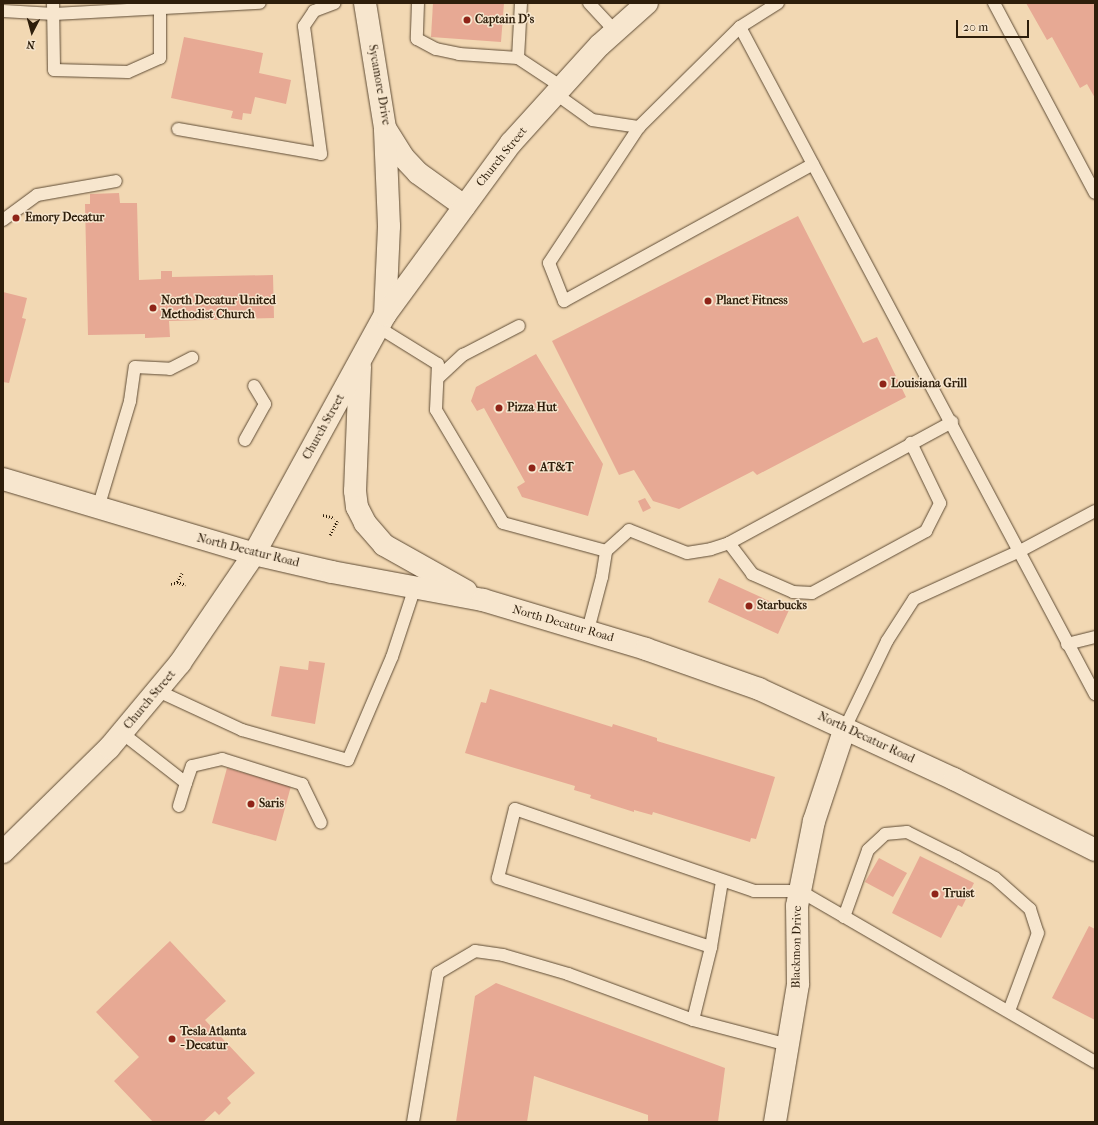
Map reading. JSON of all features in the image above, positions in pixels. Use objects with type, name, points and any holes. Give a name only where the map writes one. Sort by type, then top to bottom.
[{"type":"main road","name":"Sycamore Drive","points":[[365,3],[385,128],[403,157],[418,173],[464,206]]},
{"type":"main road","name":"Church Street","points":[[3,852],[122,733],[180,663],[254,554],[382,321],[511,143],[615,31],[646,3]]},
{"type":"main road","points":[[382,321],[389,226],[385,128]]},
{"type":"main road","points":[[360,362],[355,491],[357,507],[365,523],[384,545],[483,600]]},
{"type":"main road","name":"North Decatur Road","points":[[3,479],[254,554],[415,588],[483,600],[588,630],[759,689],[954,779],[1095,850]]},
{"type":"main road","name":"Blackmon Drive","points":[[775,1122],[798,984],[797,906],[814,821],[845,728]]},
{"type":"lane","points":[[3,11],[53,8],[160,8],[260,3]]},
{"type":"lane","points":[[178,129],[321,154],[304,26],[314,11],[335,3]]},
{"type":"lane","points":[[418,3],[417,39],[436,49],[459,54],[518,58],[592,120],[639,127]]},
{"type":"lane","points":[[518,58],[522,3]]},
{"type":"lane","points":[[589,3],[615,31]]},
{"type":"lane","points":[[778,3],[740,27],[639,127],[549,263],[564,301],[813,164]]},
{"type":"lane","points":[[994,3],[1095,193]]},
{"type":"lane","points":[[53,8],[54,70],[128,72],[160,58],[160,8]]},
{"type":"lane","points":[[740,27],[952,422],[1067,644],[1095,694]]},
{"type":"lane","points":[[3,220],[37,195],[116,181]]},
{"type":"lane","points":[[382,321],[438,364],[439,378],[436,410],[503,523],[606,551]]},
{"type":"lane","points":[[439,378],[463,355],[519,326]]},
{"type":"lane","points":[[98,508],[130,401],[135,367],[170,369],[192,358]]},
{"type":"lane","points":[[245,440],[265,404],[254,386]]},
{"type":"lane","points":[[588,630],[602,577],[606,551],[629,530],[687,553],[729,543],[911,442],[952,422]]},
{"type":"lane","points":[[729,543],[752,574],[793,592],[812,593],[926,531],[940,503],[911,442]]},
{"type":"lane","points":[[845,728],[887,641],[914,599],[1020,551],[1095,511]]},
{"type":"lane","points":[[158,691],[242,730],[348,760],[392,657],[415,588]]},
{"type":"lane","points":[[1067,644],[1095,637]]},
{"type":"lane","points":[[122,733],[186,782]]},
{"type":"lane","points":[[179,806],[192,766],[222,759],[302,784],[321,823]]},
{"type":"lane","points":[[711,947],[498,878],[515,809],[722,882],[754,891],[800,891],[1095,1062]]},
{"type":"lane","points":[[844,917],[868,850],[885,834],[907,832],[958,857],[995,878],[1030,909],[1038,933],[1009,1012]]},
{"type":"lane","points":[[693,1020],[711,947],[722,882]]},
{"type":"lane","points":[[413,1122],[438,973],[475,951],[503,955],[568,974],[693,1020],[788,1045]]},
{"type":"path","points":[[323,515],[338,519]]},
{"type":"path","points":[[177,582],[182,573]]},
{"type":"path","points":[[171,584],[177,582],[186,585]]},
{"type":"building","name":"Captain D's","points":[[433,3],[504,3],[501,42],[431,37]]},
{"type":"building","points":[[1026,3],[1095,3],[1095,98],[1087,84],[1080,88],[1052,37],[1047,40]]},
{"type":"building","points":[[184,37],[263,53],[259,73],[291,80],[286,104],[255,97],[251,114],[243,113],[242,120],[231,118],[233,111],[171,98]]},
{"type":"building","points":[[119,193],[120,203],[137,203],[139,280],[161,279],[161,271],[172,271],[172,277],[273,275],[274,318],[169,321],[170,337],[145,338],[145,334],[88,335],[85,204],[90,204],[90,194]]},
{"type":"building","points":[[798,216],[863,343],[877,337],[906,397],[757,475],[753,471],[679,509],[653,501],[634,470],[619,475],[552,341]]},
{"type":"building","points":[[3,292],[27,298],[22,318],[26,319],[9,383],[3,382]]},
{"type":"building","points":[[536,354],[603,464],[588,516],[522,497],[517,487],[525,482],[484,408],[477,411],[471,401],[476,387]]},
{"type":"building","points":[[645,498],[651,508],[643,512],[638,501]]},
{"type":"building","name":"Starbucks","points":[[719,578],[789,610],[778,634],[708,602]]},
{"type":"building","points":[[309,661],[325,663],[315,724],[271,716],[280,666],[308,670]]},
{"type":"building","points":[[490,689],[612,727],[613,724],[657,738],[657,741],[775,777],[756,839],[751,838],[750,842],[653,812],[652,815],[634,810],[634,812],[590,798],[591,795],[574,790],[575,786],[465,753],[481,702],[486,703]]},
{"type":"building","name":"Saris","points":[[227,768],[291,786],[276,841],[212,823]]},
{"type":"building","name":"Truist","points":[[920,856],[974,883],[962,907],[958,905],[941,938],[892,913]]},
{"type":"building","points":[[879,858],[907,873],[893,897],[865,882]]},
{"type":"building","points":[[1089,926],[1095,929],[1095,1020],[1052,998]]},
{"type":"building","name":"Tesla Atlanta - Decatur","points":[[170,941],[226,1001],[205,1020],[255,1073],[227,1098],[231,1103],[219,1115],[215,1111],[203,1122],[153,1122],[114,1081],[139,1057],[96,1012]]},
{"type":"building","points":[[496,983],[725,1068],[718,1122],[648,1122],[648,1115],[534,1076],[527,1122],[456,1122],[475,996]]},
{"type":"place","name":"Captain D's","points":[[467,20]]},
{"type":"place","name":"Emory Decatur","points":[[16,218]]},
{"type":"place","name":"Planet Fitness","points":[[708,301]]},
{"type":"place","name":"North Decatur United Methodist Church","points":[[153,308]]},
{"type":"place","name":"Louisiana Grill","points":[[883,384]]},
{"type":"place","name":"Pizza Hut","points":[[499,408]]},
{"type":"place","name":"AT&T","points":[[532,468]]},
{"type":"place","name":"Starbucks","points":[[749,606]]},
{"type":"place","name":"Saris","points":[[251,804]]},
{"type":"place","name":"Truist","points":[[935,894]]},
{"type":"place","name":"Tesla Atlanta - Decatur","points":[[172,1039]]}]
